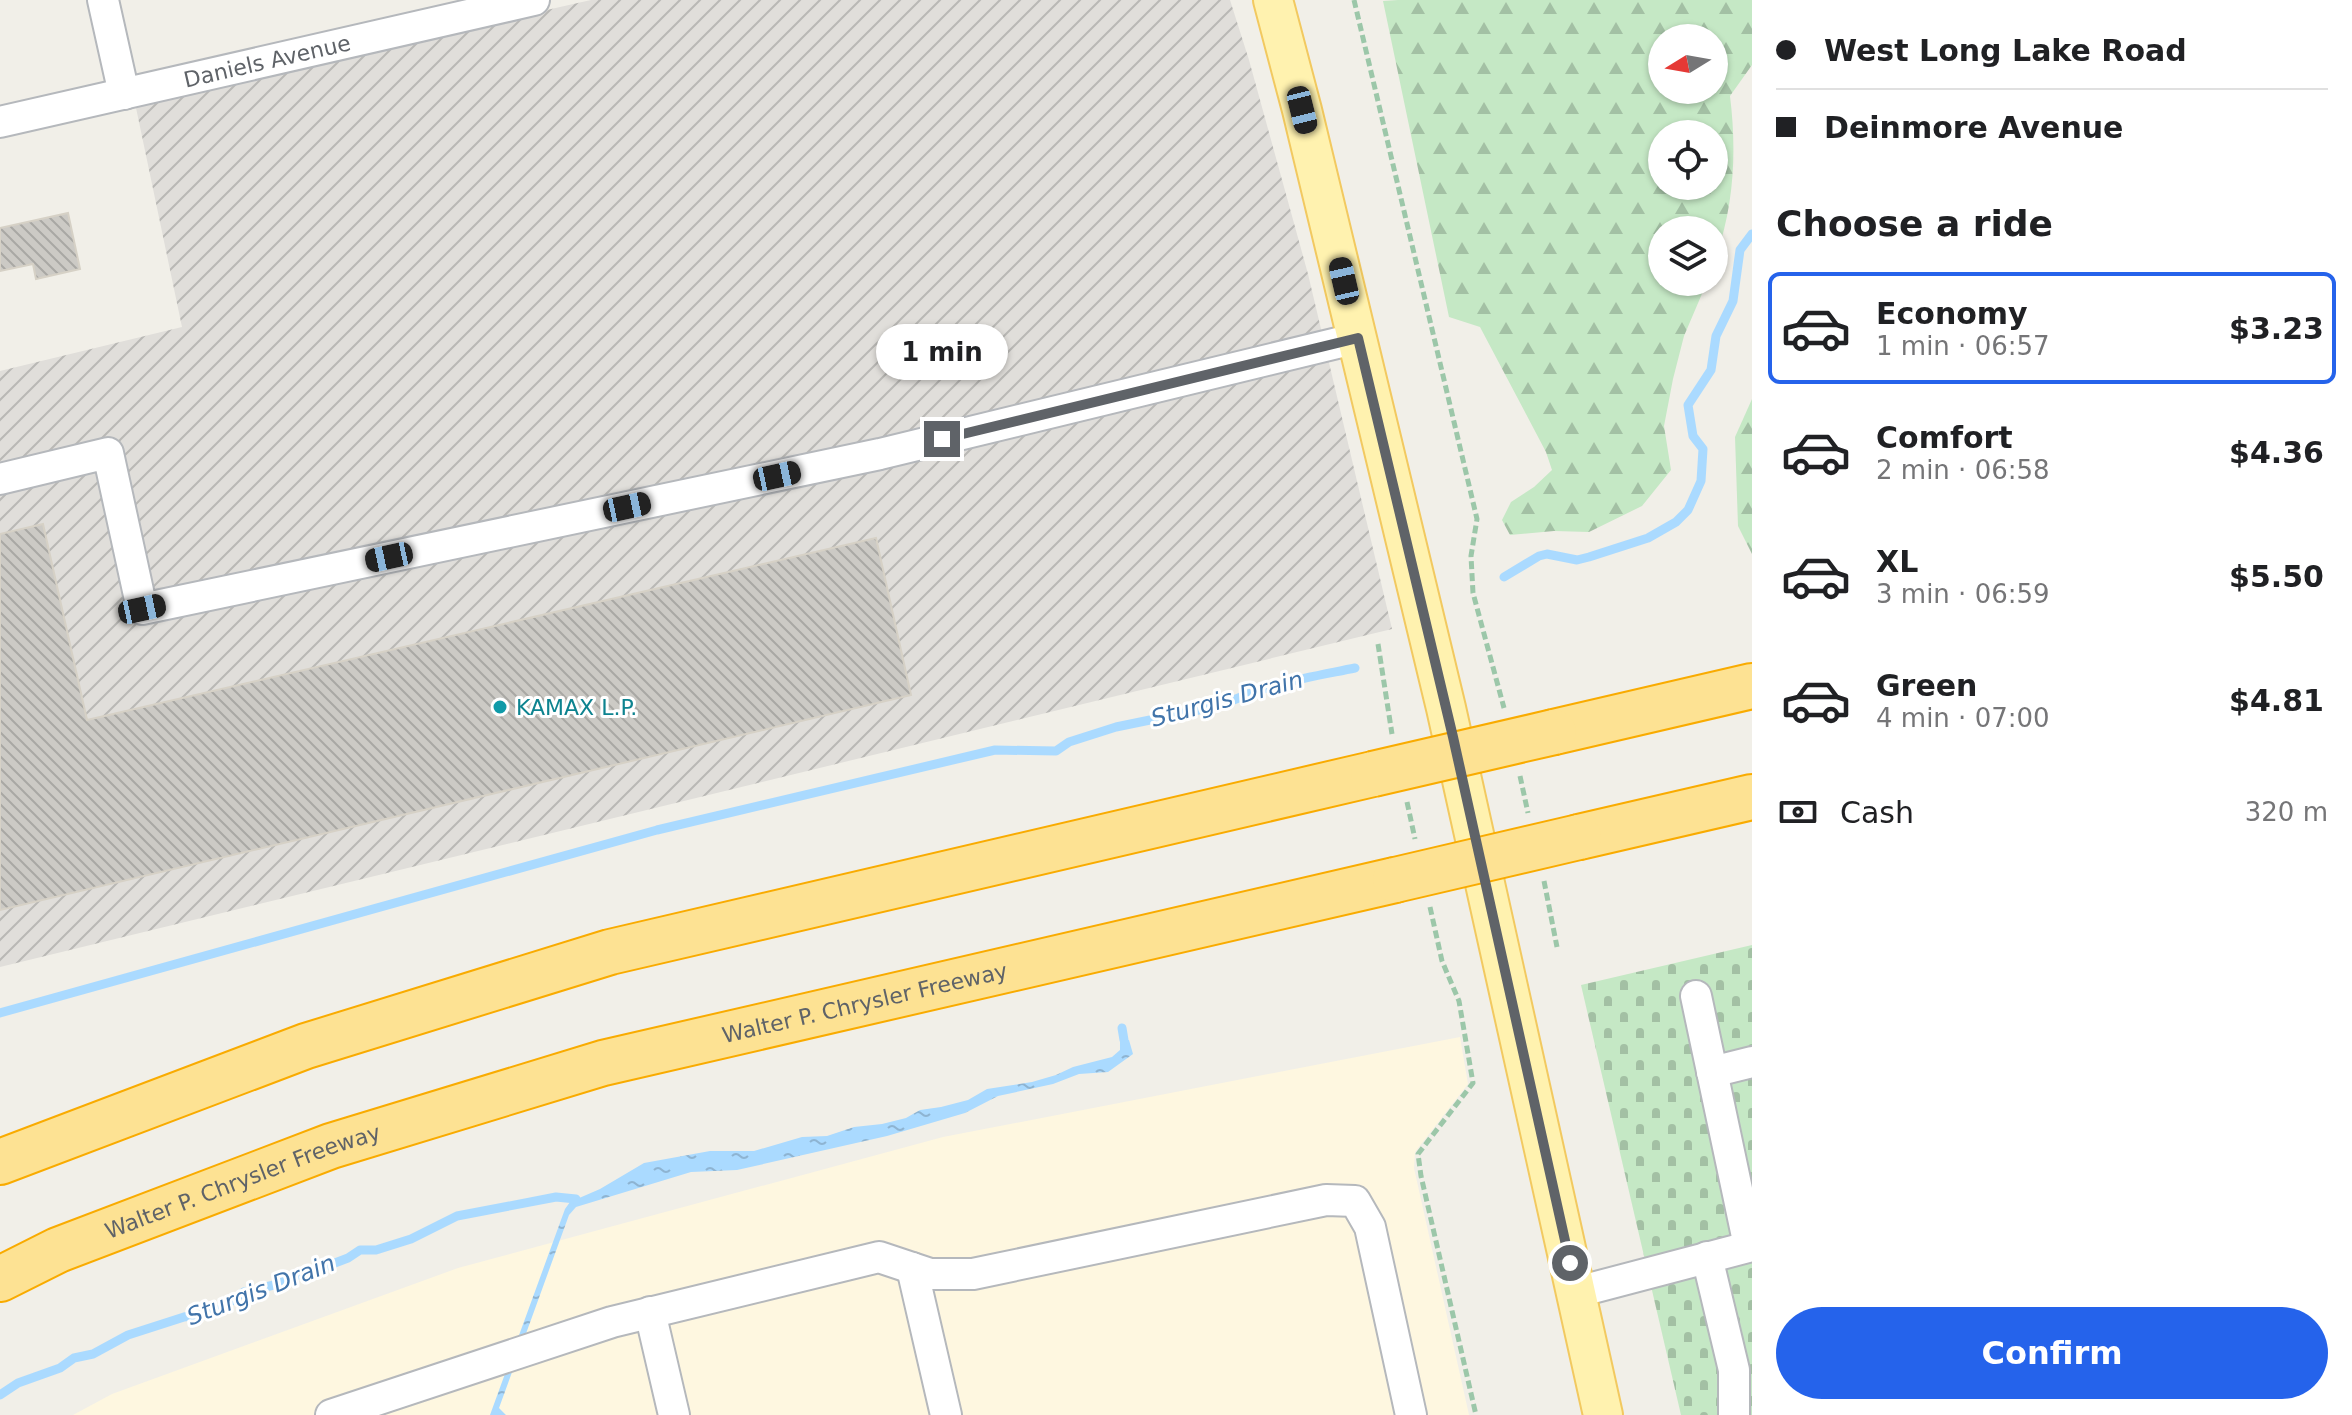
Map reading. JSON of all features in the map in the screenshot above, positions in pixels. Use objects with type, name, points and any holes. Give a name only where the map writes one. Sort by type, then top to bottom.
[{"type":"highway","points":[[0,1162],[306,1046],[610,952],[1752,686]]},
{"type":"highway","name":"Walter P. Chrysler Freeway","points":[[0,1279],[58,1250],[331,1146],[603,1063],[1752,797]]},
{"type":"main road","points":[[1273,0],[1358,338],[1453,739],[1603,1415]]},
{"type":"street","points":[[103,0],[124,94]]},
{"type":"street","name":"Daniels Avenue","points":[[0,122],[534,0]]},
{"type":"street","points":[[0,479],[108,453],[142,609],[880,454],[1358,338]]},
{"type":"street","points":[[1577,1292],[1750,1246],[1696,996]]},
{"type":"street","points":[[1712,1072],[1752,1062]]},
{"type":"street","points":[[331,1415],[612,1322],[879,1257],[930,1274],[973,1274],[1326,1200],[1355,1201],[1370,1227],[1411,1415]]},
{"type":"street","points":[[1707,1257],[1734,1370],[1734,1415]]},
{"type":"street","points":[[912,1268],[946,1415]]},
{"type":"street","points":[[650,1312],[674,1415]]},
{"type":"path","points":[[1354,0],[1477,519],[1471,556],[1473,593],[1504,709]]},
{"type":"path","points":[[1378,644],[1391,770],[1414,877],[1459,1001],[1473,1083],[1418,1154],[1476,1415]]},
{"type":"path","points":[[1518,769],[1532,828]]},
{"type":"path","points":[[1542,872],[1557,947]]},
{"type":"shaded area","points":[[591,0],[1230,0],[1308,274],[1392,629],[0,967],[0,371],[182,327],[135,103]]},
{"type":"shaded area","points":[[1460,1037],[1468,1084],[1415,1152],[1414,1168],[1469,1415],[73,1415],[112,1394],[458,1268],[943,1137]]},
{"type":"green space","points":[[1752,0],[1752,65],[1730,96],[1732,180],[1727,216],[1648,216],[1648,296],[1701,296],[1684,336],[1664,426],[1671,470],[1642,506],[1589,532],[1510,535],[1502,520],[1511,502],[1552,470],[1546,452],[1480,327],[1449,317],[1383,1]]},
{"type":"green space","points":[[1752,399],[1752,554],[1738,526],[1735,437]]},
{"type":"green space","points":[[1752,945],[1752,1415],[1681,1415],[1581,985]]},
{"type":"water","points":[[1129,1040],[1133,1054],[1108,1072],[1079,1074],[1053,1084],[998,1096],[965,1113],[887,1136],[737,1170],[691,1172],[576,1207],[569,1215],[499,1408],[506,1415],[490,1415],[570,1202],[600,1189],[644,1163],[710,1151],[754,1151],[802,1137],[827,1136],[854,1127],[906,1118],[920,1110],[968,1100],[987,1089],[1032,1082],[1112,1057],[1120,1050],[1120,1041]]},
{"type":"building","points":[[68,213],[80,269],[36,279],[33,264],[0,271],[0,228]]},
{"type":"building","name":"KAMAX L.P.","points":[[43,524],[87,720],[876,538],[911,695],[0,910],[0,534]]},
{"type":"waterway","name":"Sturgis Drain","points":[[1504,577],[1539,556],[1547,554],[1577,560],[1648,538],[1676,522],[1688,510],[1701,481],[1703,449],[1693,436],[1688,405],[1711,370],[1716,336],[1733,301],[1740,250],[1752,234]]},
{"type":"waterway","points":[[0,1013],[657,830],[995,750],[1056,751],[1069,742],[1116,727],[1223,705],[1271,686],[1355,668]]},
{"type":"waterway","name":"Sturgis Drain","points":[[1122,1028],[1124,1040]]},
{"type":"waterway","name":"Sturgis Drain","points":[[0,1395],[18,1383],[60,1368],[74,1358],[93,1354],[128,1335],[184,1317],[216,1312],[244,1292],[314,1271],[360,1250],[376,1250],[411,1239],[457,1216],[556,1197],[576,1199]]},
{"type":"place","name":"KAMAX L.P.","points":[[500,707]]},
{"type":"route","points":[[942,439],[1358,338],[1453,737],[1570,1263]]}]
